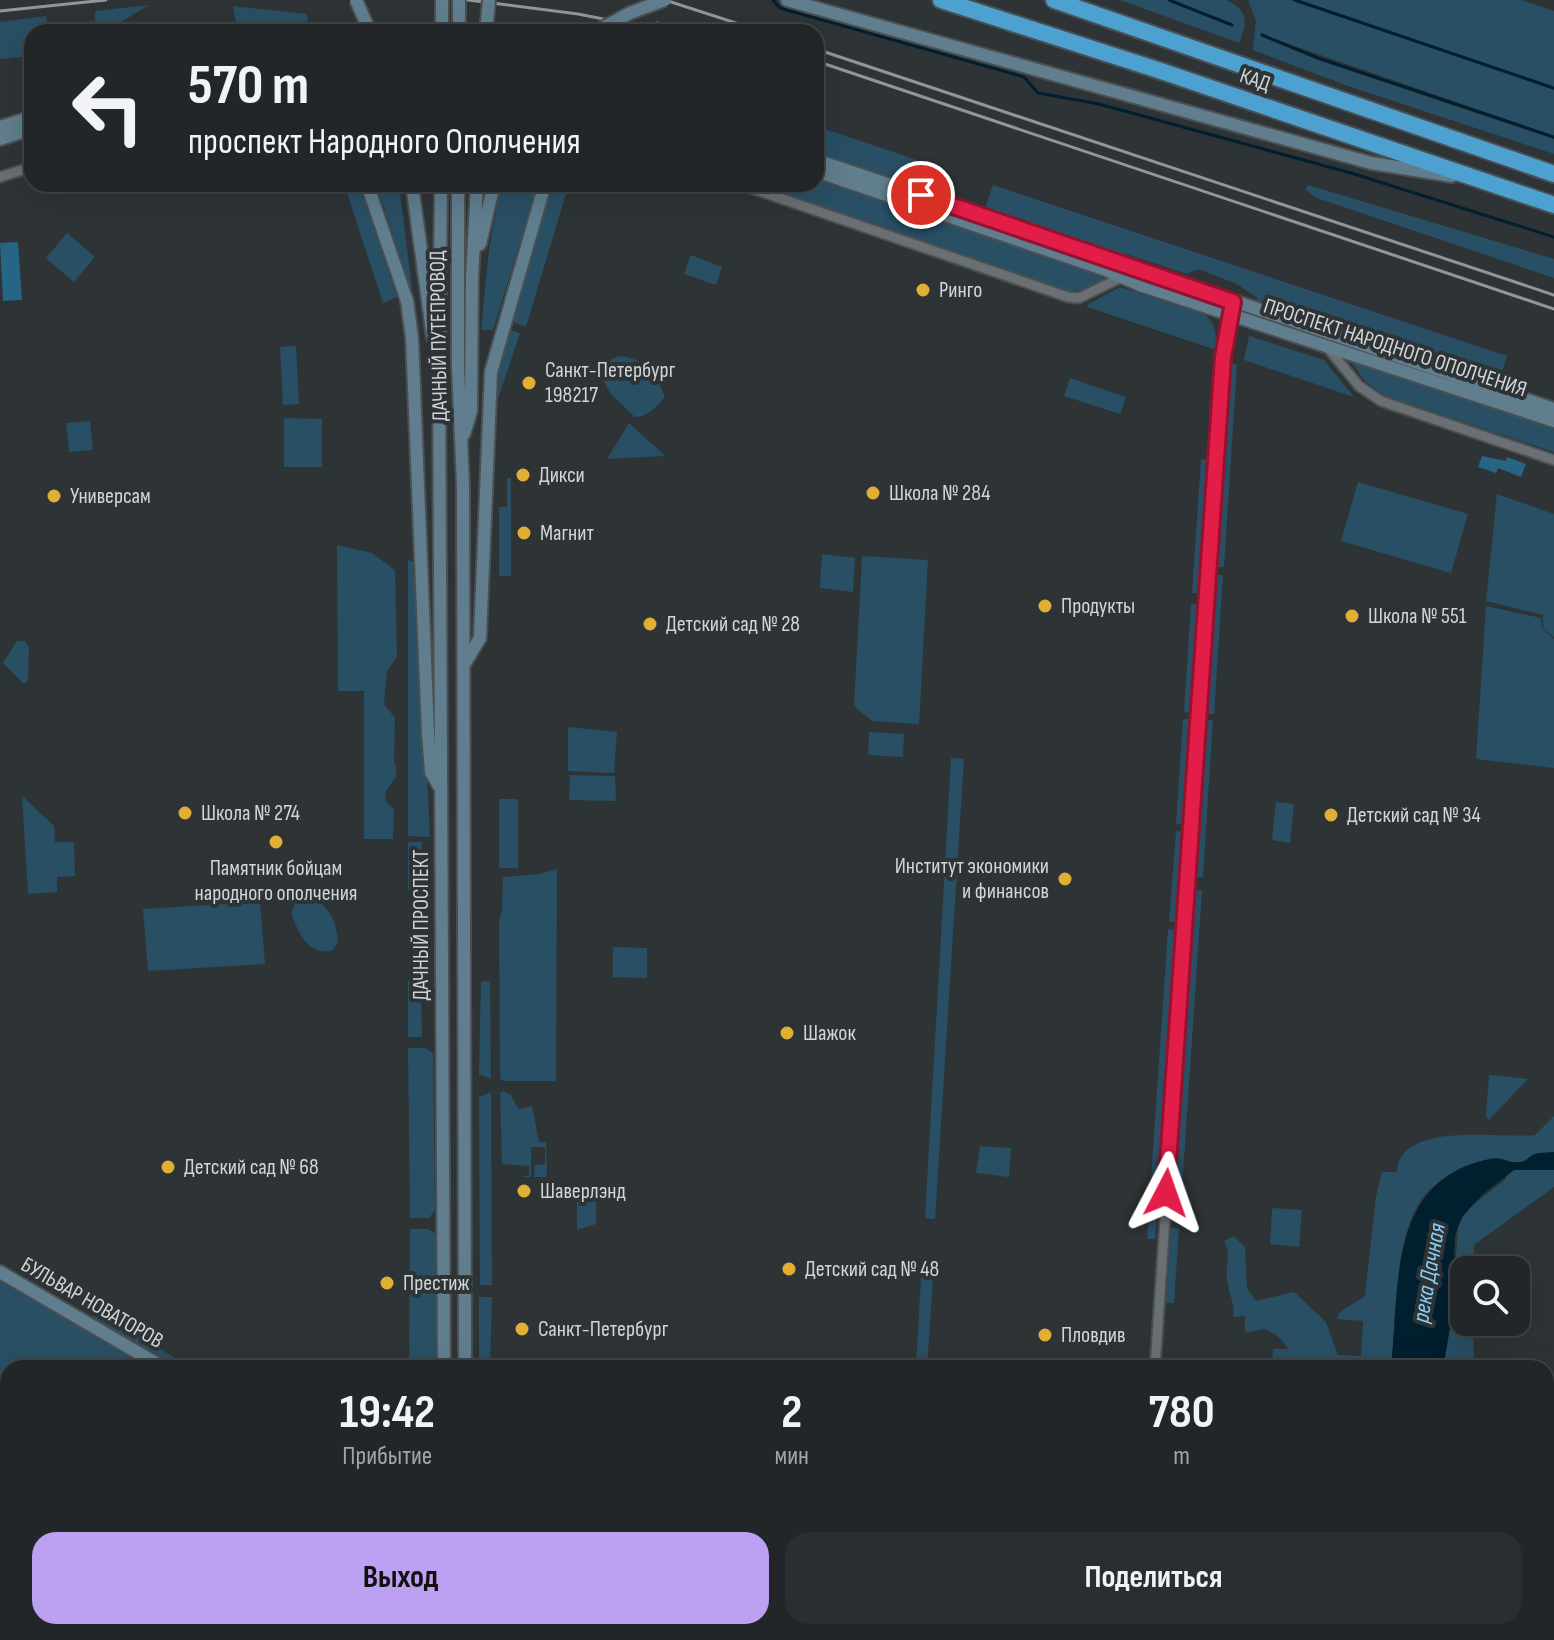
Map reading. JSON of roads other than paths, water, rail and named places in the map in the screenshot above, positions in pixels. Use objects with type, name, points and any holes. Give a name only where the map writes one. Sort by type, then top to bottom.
[{"type":"highway","name":"КАД","points":[[941,0],[1158,70],[1554,205]]},
{"type":"highway","name":"КАД","points":[[1054,0],[1554,174]]},
{"type":"main road","points":[[356,0],[366,24]]},
{"type":"main road","points":[[442,0],[442,24]]},
{"type":"main road","points":[[459,0],[459,24]]},
{"type":"main road","points":[[487,24],[489,0]]},
{"type":"main road","points":[[610,24],[665,0]]},
{"type":"main road","points":[[787,0],[1371,163],[1479,180]]},
{"type":"main road","points":[[0,127],[24,120]]},
{"type":"main road","points":[[0,139],[24,132]]},
{"type":"main road","name":"ПРОСПЕКТ НАРОДНОГО ОПОЛЧЕНИЯ","points":[[824,163],[1231,308],[1327,347],[1554,421]]},
{"type":"main road","name":"ПРОСПЕКТ НАРОДНОГО ОПОЛЧЕНИЯ","points":[[824,174],[1122,277],[1554,409]]},
{"type":"main road","points":[[370,192],[407,301],[412,338],[429,746],[431,772],[441,788]]},
{"type":"main road","points":[[413,192],[439,369]]},
{"type":"main road","name":"ДАЧНЫЙ ПУТЕПРОВОД","points":[[440,482],[441,192]]},
{"type":"main road","name":"ДАЧНЫЙ ПУТЕПРОВОД","points":[[458,192],[463,486]]},
{"type":"main road","points":[[461,445],[471,411],[477,192]]},
{"type":"main road","points":[[472,279],[492,192]]},
{"type":"main road","points":[[464,665],[480,638],[491,372],[543,192]]},
{"type":"main road","name":"ДАЧНЫЙ ПРОСПЕКТ","points":[[440,482],[444,1360]]},
{"type":"main road","name":"ДАЧНЫЙ ПРОСПЕКТ","points":[[463,486],[465,1360]]},
{"type":"main road","name":"БУЛЬВАР НОВАТОРОВ","points":[[0,1272],[150,1360]]},
{"type":"street","points":[[0,177],[24,170]]},
{"type":"street","points":[[762,192],[1068,297],[1079,298],[1122,277]]},
{"type":"street","points":[[1156,1360],[1221,376],[1231,308]]},
{"type":"street","points":[[1327,347],[1359,386],[1381,401],[1554,460]]},
{"type":"water","name":"река Дачная","points":[[1554,1152],[1554,1170],[1514,1170],[1482,1195],[1462,1217],[1455,1235],[1454,1256],[1450,1256],[1450,1328],[1444,1360],[1392,1360],[1399,1272],[1405,1241],[1416,1213],[1432,1189],[1457,1170],[1490,1159],[1524,1161],[1535,1154]]},
{"type":"waterway","points":[[773,0],[780,8],[1024,77],[1038,93],[1099,104],[1351,173],[1554,237]]},
{"type":"waterway","points":[[1169,0],[1232,25]]},
{"type":"waterway","points":[[1295,0],[1554,88]]},
{"type":"waterway","points":[[1262,35],[1318,58],[1554,137]]},
{"type":"railway","points":[[0,11],[106,0]]},
{"type":"railway","points":[[468,0],[578,14],[629,24]]},
{"type":"railway","points":[[665,0],[739,24]]},
{"type":"railway","points":[[657,23],[661,24]]},
{"type":"railway","points":[[824,52],[1554,295]]},
{"type":"railway","points":[[824,64],[1554,309]]},
{"type":"place","name":"Ринго","points":[[923,290]]},
{"type":"place","name":"Санкт-Петербург 198217","points":[[529,383]]},
{"type":"place","name":"Дикси","points":[[523,475]]},
{"type":"place","name":"Школа № 284","points":[[873,493]]},
{"type":"place","name":"Универсам","points":[[54,496]]},
{"type":"place","name":"Магнит","points":[[524,533]]},
{"type":"place","name":"Продукты","points":[[1045,606]]},
{"type":"place","name":"Школа № 551","points":[[1352,616]]},
{"type":"place","name":"Детский сад № 28","points":[[650,624]]},
{"type":"place","name":"Школа № 274","points":[[185,813]]},
{"type":"place","name":"Детский сад № 34","points":[[1331,815]]},
{"type":"place","name":"Памятник бойцам народного ополчения","points":[[276,842]]},
{"type":"place","name":"Институт экономики и финансов","points":[[1065,879]]},
{"type":"place","name":"Шажок","points":[[787,1033]]},
{"type":"place","name":"Детский сад № 68","points":[[168,1167]]},
{"type":"place","name":"Шаверлэнд","points":[[524,1191]]},
{"type":"place","name":"Детский сад № 48","points":[[789,1269]]},
{"type":"place","name":"Престиж","points":[[387,1283]]},
{"type":"place","name":"Санкт-Петербург","points":[[522,1329]]},
{"type":"place","name":"Пловдив","points":[[1045,1335]]}]
